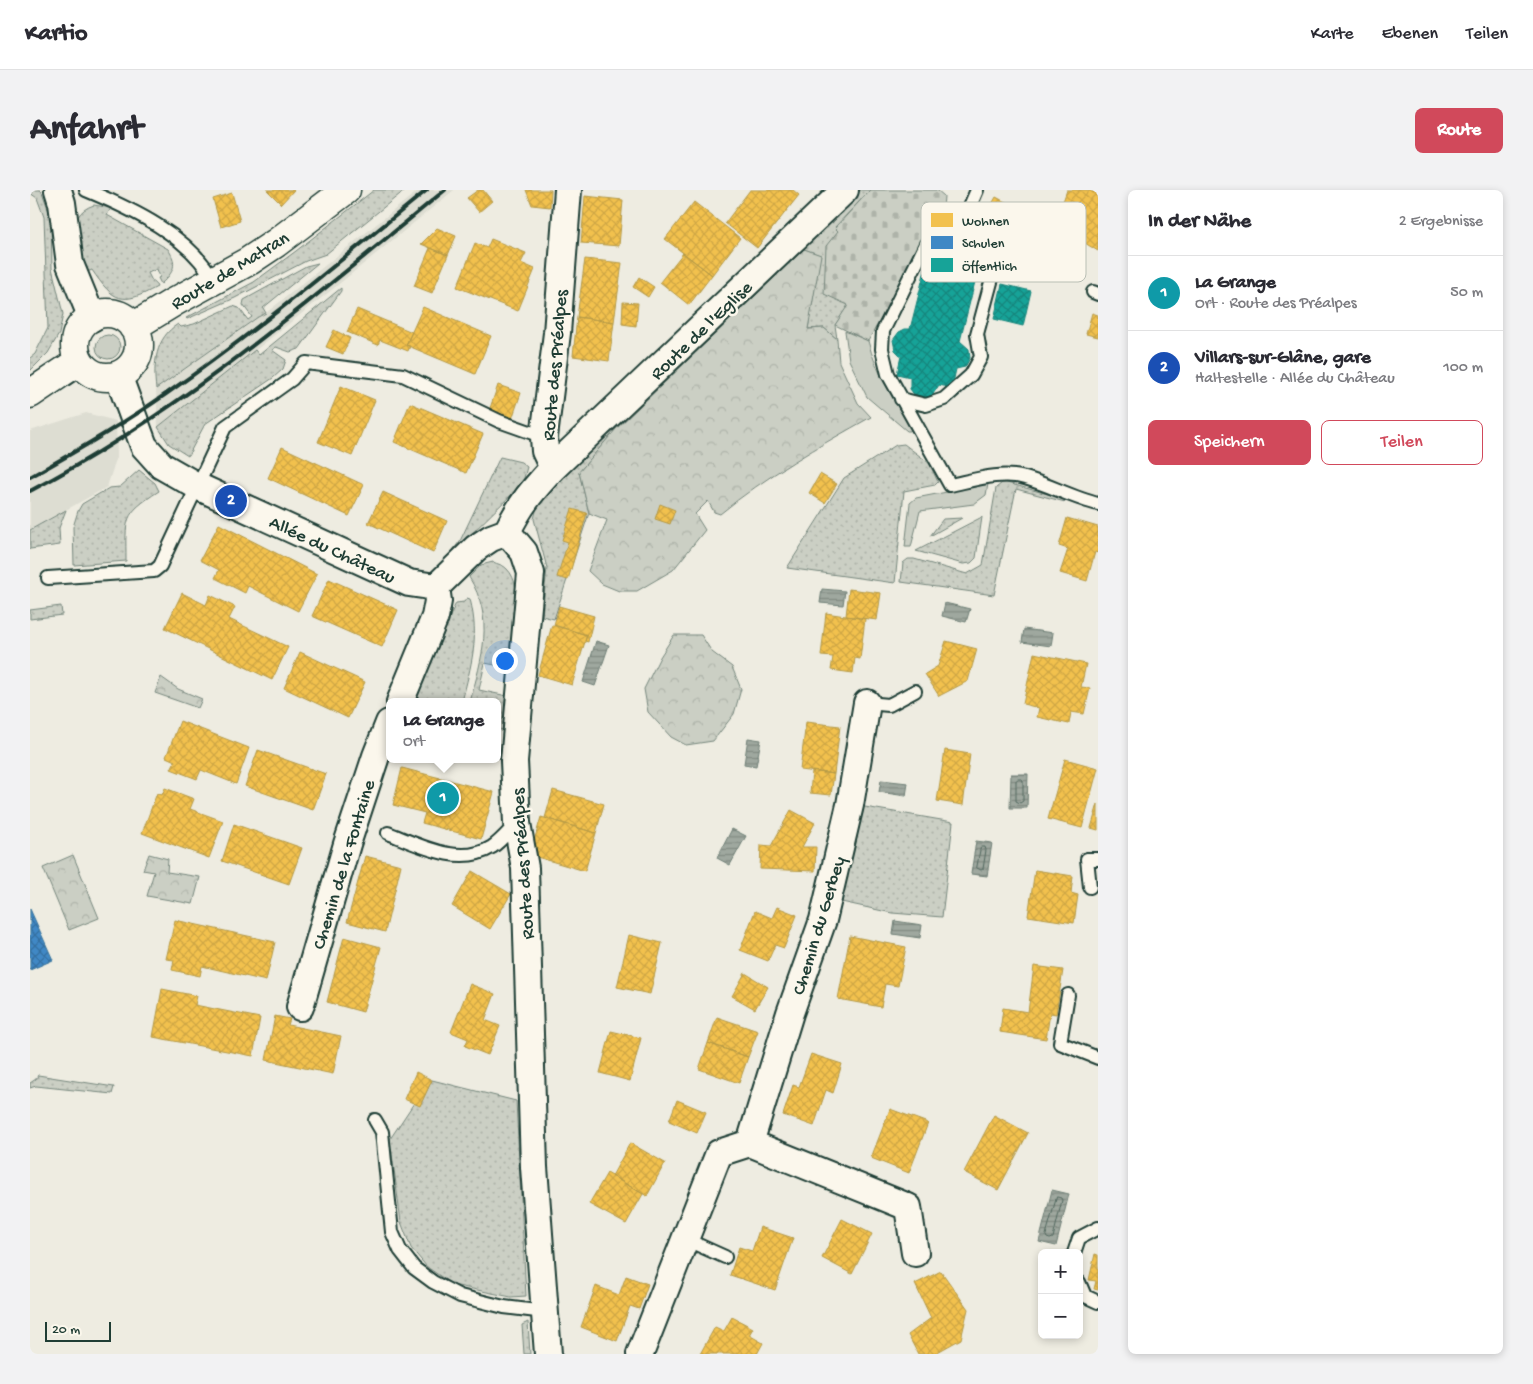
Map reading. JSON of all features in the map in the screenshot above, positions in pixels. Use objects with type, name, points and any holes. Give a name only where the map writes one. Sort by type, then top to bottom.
[{"type":"main road","name":"Route de Matran","points":[[133,327],[249,261],[346,190]]},
{"type":"main road","points":[[101,314],[113,314],[124,318],[133,327],[139,340],[136,360],[118,376],[105,377],[94,375],[79,361],[76,350],[77,337],[79,330],[86,321],[101,314]]},
{"type":"main road","points":[[30,394],[79,361]]},
{"type":"street","points":[[58,190],[62,203],[70,264],[92,318]]},
{"type":"street","name":"Route des Préalpes","points":[[548,1354],[534,1167],[525,868],[517,823],[514,761],[531,572],[524,552],[507,532],[519,508],[530,492],[553,468],[545,451],[544,437],[557,333],[568,190]]},
{"type":"street","name":"Route de l'Eglise","points":[[553,468],[845,190]]},
{"type":"street","name":"Allée du Château","points":[[118,376],[144,446],[162,466],[197,486],[410,583],[436,587]]},
{"type":"street","points":[[402,698],[435,617],[438,601],[436,587],[476,548],[492,538],[507,532]]},
{"type":"street","name":"Chemin du Gerbey","points":[[750,1143],[790,1013],[822,920],[850,805],[867,703]]},
{"type":"street","name":"Chemin de la Fontaine","points":[[300,1007],[347,844],[386,730]]},
{"type":"street","points":[[640,1354],[719,1153],[750,1143],[908,1207],[915,1253]]},
{"type":"lane","points":[[86,190],[113,201],[181,240],[206,266],[214,281]]},
{"type":"lane","points":[[972,202],[977,190]]},
{"type":"lane","points":[[921,254],[883,331],[882,349],[888,374],[950,485],[994,476],[1024,478],[1084,501],[1098,504]]},
{"type":"lane","points":[[901,399],[926,404],[944,399],[971,375],[981,357],[978,334],[991,282]]},
{"type":"lane","points":[[48,578],[154,571],[160,566],[224,427],[292,378],[306,362],[403,375],[499,421],[544,437]]},
{"type":"lane","points":[[867,703],[889,705],[915,691]]},
{"type":"lane","points":[[388,833],[443,853],[470,856],[492,847],[517,823]]},
{"type":"lane","points":[[1090,887],[1087,859],[1098,858]]},
{"type":"lane","points":[[1068,995],[1060,1043],[1098,1058]]},
{"type":"lane","points":[[375,1120],[382,1132],[392,1232],[400,1250],[414,1268],[433,1282],[460,1296],[504,1307],[545,1312]]},
{"type":"lane","points":[[1075,1249],[1079,1238],[1098,1228]]},
{"type":"lane","points":[[685,1239],[725,1257]]},
{"type":"lane","points":[[1083,1293],[1084,1296],[1098,1302]]},
{"type":"shaded area","points":[[419,190],[454,190],[158,427],[156,389],[266,313]]},
{"type":"shaded area","points":[[86,413],[116,421],[117,456],[107,487],[30,530],[30,431]]},
{"type":"green space","points":[[30,190],[40,190],[42,192],[51,217],[52,268],[63,314],[59,334],[48,353],[30,371],[30,358],[35,354],[48,328],[44,217],[37,198],[30,193]]},
{"type":"green space","points":[[374,190],[405,190],[326,254],[306,261],[235,298],[186,318],[254,282]]},
{"type":"green space","points":[[861,190],[870,190],[835,227],[838,230],[849,305],[835,325],[837,339],[824,328],[808,329],[820,255],[804,249],[826,227],[824,224]]},
{"type":"green space","points":[[870,190],[937,190],[944,196],[944,202],[921,202],[921,248],[868,341],[835,325],[848,305],[824,294],[826,246],[838,231],[835,228]]},
{"type":"green space","points":[[94,205],[111,208],[107,215],[168,249],[174,264],[172,272],[161,284],[157,269],[148,273],[157,287],[135,297],[120,298],[107,289],[92,270],[87,272],[77,244],[75,225],[78,217],[84,210]]},
{"type":"green space","points":[[804,249],[821,255],[808,329],[824,328],[837,339],[839,362],[858,403],[871,417],[774,474],[720,514],[714,512],[708,501],[695,514],[705,530],[673,570],[637,591],[619,591],[602,584],[588,571],[607,520],[589,513],[579,472],[616,429]]},
{"type":"green space","points":[[318,263],[263,308],[266,313],[156,389],[157,353],[160,344],[170,330],[178,324],[181,327],[194,324],[233,306],[239,308],[248,320],[252,317],[243,305],[244,300],[306,266]]},
{"type":"green space","points":[[341,288],[341,291],[299,349],[290,352],[276,347],[272,350],[286,360],[283,369],[273,378],[205,424],[188,456],[169,444],[158,427],[255,350],[259,355]]},
{"type":"green space","points":[[845,331],[868,341],[881,375],[912,427],[910,431],[907,431],[867,397],[849,360]]},
{"type":"green space","points":[[108,335],[117,338],[120,347],[117,356],[108,359],[99,356],[96,347],[99,338]]},
{"type":"green space","points":[[613,426],[616,429],[579,472],[589,513],[554,619],[542,616],[547,568],[534,519],[538,503],[550,485]]},
{"type":"green space","points":[[904,444],[929,463],[938,482],[935,485],[904,491],[895,583],[787,568],[844,478],[896,445]]},
{"type":"green space","points":[[500,457],[521,462],[527,467],[524,478],[517,489],[454,551],[453,550],[460,541]]},
{"type":"green space","points":[[139,470],[155,483],[159,491],[132,512],[127,526],[126,561],[74,565],[73,527],[82,504],[109,488],[120,487]]},
{"type":"green space","points":[[1002,483],[1066,499],[1065,502],[1016,489],[994,595],[901,582],[903,563],[908,559],[967,574],[983,565],[996,488]]},
{"type":"green space","points":[[988,484],[986,495],[974,504],[920,511],[911,547],[905,547],[910,503],[916,498]]},
{"type":"green space","points":[[66,510],[59,528],[60,545],[30,549],[30,530]]},
{"type":"green space","points":[[982,517],[976,558],[971,563],[963,564],[916,551]]},
{"type":"green space","points":[[962,518],[930,536],[943,519]]},
{"type":"green space","points":[[493,562],[506,568],[513,577],[516,589],[517,616],[510,668],[485,663],[479,690],[507,696],[504,728],[501,730],[501,698],[471,698],[482,654],[484,623],[482,608],[469,577],[481,565]]},
{"type":"green space","points":[[467,598],[470,599],[473,613],[474,639],[463,698],[413,698],[456,603],[464,602]]},
{"type":"green space","points":[[61,606],[62,615],[30,619],[30,610]]},
{"type":"green space","points":[[674,635],[701,635],[712,652],[732,667],[741,689],[734,714],[713,741],[686,745],[671,737],[648,712],[644,689],[660,657]]},
{"type":"green space","points":[[161,677],[178,689],[202,699],[198,708],[155,693]]},
{"type":"green space","points":[[859,806],[953,822],[942,917],[892,913],[837,901]]},
{"type":"green space","points":[[149,854],[168,859],[167,872],[200,877],[193,904],[147,896],[154,872],[143,870]]},
{"type":"green space","points":[[73,855],[99,918],[69,930],[43,868]]},
{"type":"green space","points":[[38,1075],[114,1087],[112,1094],[36,1086],[30,1088],[30,1083]]},
{"type":"green space","points":[[432,1080],[516,1101],[526,1296],[511,1297],[453,1285],[427,1267],[411,1248],[401,1222],[390,1139],[414,1103],[420,1105]]},
{"type":"green space","points":[[528,1322],[530,1354],[524,1354],[522,1325]]},
{"type":"water","points":[[822,589],[845,591],[843,605],[820,603]]},
{"type":"water","points":[[945,603],[970,609],[966,622],[942,616]]},
{"type":"water","points":[[1024,629],[1053,633],[1051,646],[1022,642]]},
{"type":"water","points":[[596,641],[609,645],[595,686],[583,682]]},
{"type":"water","points":[[748,738],[761,740],[756,766],[744,764]]},
{"type":"water","points":[[1011,774],[1028,774],[1027,808],[1010,808]]},
{"type":"water","points":[[881,780],[908,783],[906,796],[879,792]]},
{"type":"water","points":[[732,829],[746,836],[730,865],[717,858]]},
{"type":"water","points":[[976,841],[992,843],[987,876],[971,874]]},
{"type":"water","points":[[895,921],[922,925],[920,938],[893,934]]},
{"type":"water","points":[[1052,1190],[1069,1194],[1056,1246],[1039,1242]]},
{"type":"building: Wohnen","points":[[267,190],[294,190],[281,204]]},
{"type":"building: Wohnen","points":[[478,190],[483,190],[492,201],[479,212],[467,198]]},
{"type":"building: Wohnen","points":[[526,190],[551,190],[550,207],[532,205]]},
{"type":"building: Wohnen","points":[[750,190],[793,190],[799,195],[757,248],[725,223]]},
{"type":"building: Wohnen","points":[[1067,190],[1088,190],[1098,193],[1098,251],[1086,244],[1086,202],[1063,202]]},
{"type":"building: Wohnen","points":[[232,193],[240,221],[221,227],[213,199]]},
{"type":"building: Wohnen","points":[[585,196],[623,200],[619,246],[581,243]]},
{"type":"building: Wohnen","points":[[996,197],[1005,202],[993,202]]},
{"type":"building: Wohnen","points":[[694,202],[740,238],[712,275],[665,239]]},
{"type":"building: Wohnen","points":[[437,228],[456,236],[448,255],[421,244]]},
{"type":"building: Wohnen","points":[[491,239],[526,253],[521,263],[535,269],[518,311],[457,287],[475,243],[487,248]]},
{"type":"building: Wohnen","points":[[430,248],[448,255],[432,293],[414,286]]},
{"type":"building: Wohnen","points":[[683,253],[712,275],[689,305],[660,282]]},
{"type":"building: Wohnen","points":[[585,259],[622,263],[614,322],[577,317]]},
{"type":"building: Wohnen","points":[[639,277],[654,287],[648,297],[633,287]]},
{"type":"building: Wohnen","points":[[623,302],[638,303],[636,326],[622,324]]},
{"type":"building: Wohnen","points":[[423,307],[491,336],[475,374],[406,345]]},
{"type":"building: Wohnen","points":[[357,309],[412,332],[406,345],[410,346],[408,351],[380,340],[378,345],[347,332]]},
{"type":"building: Wohnen","points":[[1092,313],[1098,315],[1098,337],[1086,334]]},
{"type":"building: Wohnen","points":[[577,317],[614,322],[609,361],[573,356]]},
{"type":"building: Wohnen","points":[[334,330],[350,338],[343,354],[326,347]]},
{"type":"building: Wohnen","points":[[498,385],[521,393],[512,419],[489,411]]},
{"type":"building: Wohnen","points":[[341,386],[375,400],[352,456],[318,442]]},
{"type":"building: Wohnen","points":[[410,403],[483,434],[466,473],[394,442]]},
{"type":"building: Wohnen","points":[[282,447],[364,485],[349,516],[268,478]]},
{"type":"building: Wohnen","points":[[820,474],[837,484],[825,503],[809,493]]},
{"type":"building: Wohnen","points":[[383,492],[447,521],[433,553],[368,523]]},
{"type":"building: Wohnen","points":[[660,504],[675,510],[670,524],[655,519]]},
{"type":"building: Wohnen","points":[[572,509],[587,513],[568,580],[557,577],[568,542],[562,540]]},
{"type":"building: Wohnen","points":[[1067,518],[1098,527],[1098,553],[1095,552],[1087,581],[1060,573],[1068,549],[1059,546]]},
{"type":"building: Wohnen","points":[[219,524],[317,574],[298,611],[248,586],[245,593],[215,578],[219,570],[200,560]]},
{"type":"building: Wohnen","points":[[329,579],[398,610],[382,647],[312,616]]},
{"type":"building: Wohnen","points":[[849,589],[881,593],[877,620],[846,616]]},
{"type":"building: Wohnen","points":[[182,593],[206,605],[210,595],[235,607],[229,619],[288,647],[272,680],[165,628]]},
{"type":"building: Wohnen","points":[[559,606],[594,616],[588,642],[585,641],[587,635],[554,625]]},
{"type":"building: Wohnen","points":[[826,613],[865,619],[860,659],[855,658],[853,673],[831,670],[833,657],[821,656]]},
{"type":"building: Wohnen","points":[[552,625],[587,635],[572,685],[538,675]]},
{"type":"building: Wohnen","points":[[946,641],[977,649],[968,681],[939,696],[925,674],[938,666]]},
{"type":"building: Wohnen","points":[[300,652],[365,682],[348,718],[284,688]]},
{"type":"building: Wohnen","points":[[1034,653],[1086,664],[1081,687],[1090,688],[1084,714],[1071,712],[1069,724],[1037,717],[1039,708],[1023,704]]},
{"type":"building: Wohnen","points":[[180,721],[249,748],[236,784],[201,770],[197,779],[171,769],[175,761],[166,757]]},
{"type":"building: Wohnen","points":[[806,722],[840,726],[834,774],[800,770]]},
{"type":"building: Wohnen","points":[[258,750],[326,774],[313,810],[245,786]]},
{"type":"building: Wohnen","points":[[945,750],[970,754],[963,805],[937,801]]},
{"type":"building: Wohnen","points":[[1065,759],[1098,768],[1082,828],[1048,819]]},
{"type":"building: Wohnen","points":[[402,768],[494,792],[481,839],[422,823],[425,813],[393,805]]},
{"type":"building: Wohnen","points":[[812,771],[834,774],[831,795],[810,793]]},
{"type":"building: Wohnen","points":[[165,788],[194,799],[190,809],[223,821],[209,858],[142,833],[157,793],[162,795]]},
{"type":"building: Wohnen","points":[[553,790],[604,804],[596,833],[545,818]]},
{"type":"building: Wohnen","points":[[1098,804],[1098,830],[1091,828]]},
{"type":"building: Wohnen","points":[[791,810],[815,823],[802,847],[816,847],[815,871],[760,869],[761,845],[771,846]]},
{"type":"building: Wohnen","points":[[541,817],[596,833],[585,871],[530,855]]},
{"type":"building: Wohnen","points":[[234,824],[302,848],[289,884],[222,861]]},
{"type":"building: Wohnen","points":[[365,856],[401,865],[385,932],[347,922]]},
{"type":"building: Wohnen","points":[[1035,870],[1073,876],[1071,893],[1078,895],[1074,923],[1028,916]]},
{"type":"building: Wohnen","points":[[472,871],[511,894],[490,929],[452,906]]},
{"type":"building: Wohnen","points":[[777,907],[797,915],[784,948],[775,945],[768,961],[740,950],[755,911],[772,918]]},
{"type":"building: Wohnen","points":[[175,920],[275,942],[266,981],[202,966],[200,976],[172,970],[174,960],[166,959]]},
{"type":"building: Wohnen","points":[[629,935],[662,943],[650,994],[617,987]]},
{"type":"building: Wohnen","points":[[850,936],[906,947],[898,986],[885,984],[881,1007],[838,999]]},
{"type":"building: Wohnen","points":[[344,937],[381,947],[363,1012],[327,1002]]},
{"type":"building: Wohnen","points":[[1034,966],[1063,970],[1056,1014],[1050,1013],[1046,1039],[1000,1032],[1003,1008],[1028,1012]]},
{"type":"building: Wohnen","points":[[745,973],[768,987],[755,1009],[732,996]]},
{"type":"building: Wohnen","points":[[470,984],[495,994],[485,1020],[500,1026],[488,1055],[465,1046],[468,1039],[451,1032]]},
{"type":"building: Wohnen","points":[[162,989],[197,996],[195,1005],[260,1018],[253,1056],[153,1037]]},
{"type":"building: Wohnen","points":[[275,1016],[290,1019],[288,1025],[341,1036],[333,1074],[266,1060]]},
{"type":"building: Wohnen","points":[[717,1017],[758,1031],[748,1057],[708,1043]]},
{"type":"building: Wohnen","points":[[611,1031],[641,1038],[630,1081],[600,1073]]},
{"type":"building: Wohnen","points":[[708,1043],[748,1057],[739,1083],[699,1069]]},
{"type":"building: Wohnen","points":[[811,1054],[842,1064],[833,1093],[826,1090],[814,1126],[783,1115],[793,1085],[799,1087]]},
{"type":"building: Wohnen","points":[[416,1072],[432,1080],[420,1106],[404,1099]]},
{"type":"building: Wohnen","points":[[677,1100],[706,1112],[697,1133],[669,1121]]},
{"type":"building: Wohnen","points":[[890,1109],[928,1123],[909,1173],[871,1158]]},
{"type":"building: Wohnen","points":[[994,1115],[1028,1133],[998,1190],[964,1172]]},
{"type":"building: Wohnen","points":[[630,1143],[665,1163],[647,1196],[612,1176]]},
{"type":"building: Wohnen","points":[[607,1173],[643,1194],[626,1224],[589,1204]]},
{"type":"building: Wohnen","points":[[842,1219],[872,1234],[852,1274],[822,1258]]},
{"type":"building: Wohnen","points":[[760,1227],[793,1238],[775,1290],[730,1275],[739,1247],[752,1251]]},
{"type":"building: Wohnen","points":[[1095,1254],[1098,1255],[1098,1290],[1094,1289],[1096,1281],[1089,1280]]},
{"type":"building: Wohnen","points":[[941,1271],[968,1309],[961,1339],[934,1354],[918,1354],[908,1335],[931,1318],[915,1284]]},
{"type":"building: Wohnen","points":[[626,1276],[648,1284],[639,1309],[630,1306],[617,1341],[581,1327],[596,1286],[619,1295]]},
{"type":"building: Wohnen","points":[[732,1317],[753,1328],[749,1335],[763,1343],[757,1354],[700,1354],[715,1327],[724,1331]]},
{"type":"building: Schulen","points":[[30,909],[53,960],[30,970]]},
{"type":"building: Öffentlich","points":[[922,282],[975,282],[960,341],[969,349],[970,358],[965,367],[956,369],[952,388],[939,385],[933,394],[928,397],[920,397],[910,389],[910,377],[897,374],[901,356],[895,350],[893,340],[899,332],[910,329]]},
{"type":"building: Öffentlich","points":[[1002,284],[1031,291],[1023,326],[994,319]]},
{"type":"railway","points":[[30,477],[116,427],[200,370],[298,295],[427,190]]},
{"type":"railway","points":[[30,491],[86,460],[193,390],[296,312],[445,190]]},
{"type":"place","name":"Villars-sur-Glâne, gare","points":[[231,501]]},
{"type":"place","name":"La Grange","points":[[443,798]]}]
